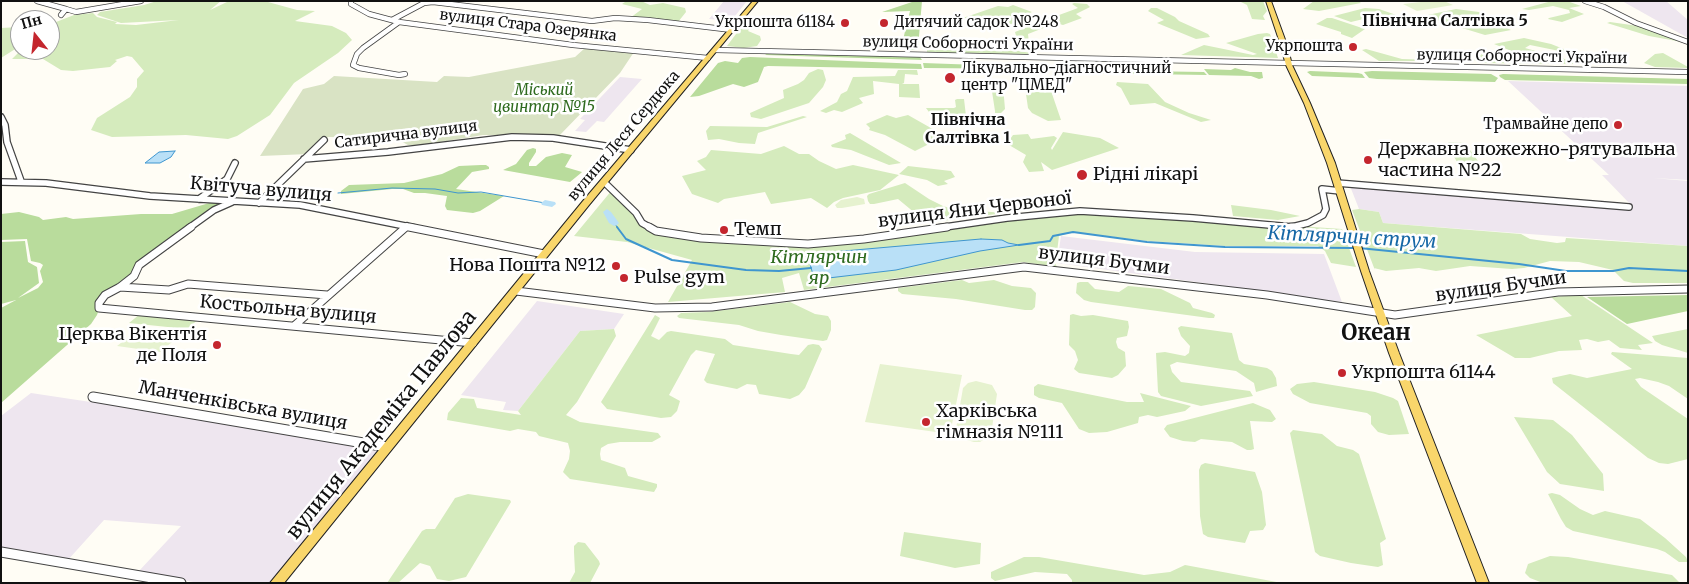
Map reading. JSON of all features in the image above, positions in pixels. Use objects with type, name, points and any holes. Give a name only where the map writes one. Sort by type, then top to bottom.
[{"type":"main road","name":"вулиця Леся Сердюка","points":[[516,291],[544,254],[756,1]]},
{"type":"main road","points":[[1268,1],[1297,80],[1319,131],[1380,314],[1483,583]]},
{"type":"main road","name":"вулиця Академіка Павлова","points":[[276,583],[516,291]]},
{"type":"street","points":[[37,1],[76,12],[141,1]]},
{"type":"street","name":"вулиця Стара Озерянка","points":[[351,1],[352,4],[360,9],[399,22],[573,45],[708,58]]},
{"type":"street","points":[[392,20],[424,3],[433,1],[592,20],[615,18],[648,20],[732,30]]},
{"type":"street","points":[[1585,1],[1604,7],[1636,23],[1688,42]]},
{"type":"street","points":[[61,15],[66,9]]},
{"type":"street","points":[[399,22],[363,48],[357,54],[353,65],[359,68],[399,75],[405,74]]},
{"type":"street","name":"вулиця Соборності України","points":[[715,50],[1356,66],[1688,72]]},
{"type":"street","points":[[1,117],[5,125],[6,142],[21,181]]},
{"type":"street","name":"Сатирична вулиця","points":[[304,159],[388,152],[485,138],[512,137],[546,138],[631,150]]},
{"type":"street","points":[[259,204],[324,140]]},
{"type":"street","points":[[200,200],[227,179],[235,163]]},
{"type":"street","name":"Квітуча вулиця","points":[[1,182],[21,181],[200,200],[300,205],[544,254]]},
{"type":"street","name":"вулиця Яни Червоної","points":[[604,182],[636,213],[642,223],[656,230],[709,238],[808,244],[864,239],[1007,218],[1080,211],[1193,218],[1292,227],[1308,223],[1323,215],[1326,209],[1322,189],[1338,187]]},
{"type":"street","points":[[1338,187],[1629,207]]},
{"type":"street","points":[[120,287],[134,276],[138,265],[214,210],[232,202]]},
{"type":"street","points":[[294,325],[407,226]]},
{"type":"street","name":"вулиця Бучми","points":[[516,291],[655,308],[712,307],[1024,267],[1267,295],[1395,315],[1414,314],[1558,292],[1688,289]]},
{"type":"street","points":[[120,287],[169,290],[188,284],[327,295]]},
{"type":"street","name":"Костьольна вулиця","points":[[120,287],[104,295],[98,303],[99,308],[473,342]]},
{"type":"street","name":"Манченківська вулиця","points":[[93,397],[386,447]]},
{"type":"street","points":[[1,552],[181,583]]},
{"type":"shaded area","points":[[724,1],[747,1],[731,21],[709,19]]},
{"type":"shaded area","points":[[1622,1],[1666,1],[1688,20],[1688,38]]},
{"type":"shaded area","points":[[620,77],[642,79],[604,122],[597,121],[586,132],[575,131],[585,120],[580,119]]},
{"type":"shaded area","points":[[1508,81],[1688,86],[1688,180],[1653,178],[1688,181],[1688,246],[1383,223],[1379,212],[1359,209],[1350,186],[1633,207],[1602,175],[1609,175]]},
{"type":"shaded area","points":[[1061,236],[1195,252],[1324,254],[1342,302],[1057,263]]},
{"type":"shaded area","points":[[537,301],[624,314],[614,329],[580,331],[518,411],[503,410],[506,402],[461,395]]},
{"type":"shaded area","points":[[31,393],[382,446],[270,583],[199,583],[138,572],[181,526],[104,520],[67,561],[1,550],[1,416]]},
{"type":"green space","points":[[157,1],[221,1],[210,10],[227,2],[268,2],[297,10],[315,11],[295,21],[332,26],[346,33],[352,40],[338,53],[294,83],[270,115],[237,136],[228,139],[186,135],[112,137],[91,130],[97,118],[130,97],[137,87],[137,79],[144,71],[132,57],[127,56],[115,60],[117,61],[110,67],[73,71],[61,70],[45,60],[60,60],[60,20],[74,15],[93,13],[97,17],[117,22],[115,24],[136,25],[179,20],[121,23],[97,15],[100,12]]},
{"type":"green space","points":[[622,1],[641,1],[650,5],[663,3],[685,8],[686,12],[678,22],[630,18],[642,9],[622,4],[625,2]]},
{"type":"green space","points":[[915,1],[922,1],[918,48],[914,50],[903,49],[901,48],[910,11],[882,12]]},
{"type":"green space","points":[[1239,1],[1263,1],[1267,11],[1263,16],[1265,20],[1252,19],[1247,5]]},
{"type":"green space","points":[[1314,1],[1358,1],[1361,3],[1319,11],[1303,9]]},
{"type":"green space","points":[[1444,1],[1453,5],[1417,11],[1403,4]]},
{"type":"green space","points":[[1552,1],[1567,1],[1581,6],[1569,8],[1584,14],[1562,22],[1548,19],[1570,13],[1569,10],[1553,6],[1529,10],[1522,9]]},
{"type":"green space","points":[[1072,4],[1087,4],[1090,7],[1076,14],[1082,18],[1063,25],[1038,18],[1042,16],[1051,18],[1078,8]]},
{"type":"green space","points":[[1013,5],[1032,12],[1025,15],[1028,18],[1011,24],[995,22],[999,25],[998,28],[993,27],[987,19],[963,18],[998,6],[1008,7]]},
{"type":"green space","points":[[1151,8],[1157,8],[1179,21],[1208,34],[1210,37],[1196,39],[1157,23],[1164,20],[1148,11]]},
{"type":"green space","points":[[1365,8],[1379,9],[1402,17],[1380,15],[1351,22],[1334,16]]},
{"type":"green space","points":[[1456,9],[1479,12],[1484,17],[1511,30],[1485,35],[1423,16]]},
{"type":"green space","points":[[1327,18],[1365,29],[1352,38],[1341,34],[1341,32],[1316,24]]},
{"type":"green space","points":[[751,21],[754,22],[748,31],[760,36],[761,40],[757,46],[744,48],[727,46],[742,26]]},
{"type":"green space","points":[[1040,22],[1051,25],[1028,34],[1029,44],[1019,46],[1015,32]]},
{"type":"green space","points":[[1607,23],[1638,26],[1682,42],[1649,36]]},
{"type":"green space","points":[[1,28],[10,28],[10,52],[1,58]]},
{"type":"green space","points":[[1267,33],[1270,34],[1278,58],[1181,55],[1204,45],[1253,55],[1257,54],[1226,43]]},
{"type":"green space","points":[[1524,38],[1551,44],[1579,55],[1530,45],[1525,48],[1572,61],[1575,64],[1481,63],[1474,60],[1482,54],[1508,61],[1529,58],[1494,44]]},
{"type":"green space","name":"Міський цвинтар №15","points":[[585,48],[634,52],[620,73],[559,136],[483,135],[422,145],[408,145],[395,138],[328,137],[309,154],[260,156],[303,89],[324,84],[334,76],[437,82],[444,76],[469,77],[575,57]]},
{"type":"green space","points":[[1366,49],[1402,59],[1466,61],[1379,61],[1362,50]]},
{"type":"green space","points":[[927,50],[1019,51],[1036,54],[932,53],[927,52]]},
{"type":"green space","points":[[768,53],[920,57],[922,60],[765,55]]},
{"type":"green space","points":[[1663,53],[1688,68],[1655,67],[1644,63],[1655,54]]},
{"type":"green space","points":[[742,58],[921,64],[922,69],[768,66],[764,67],[758,82],[744,87],[733,84],[699,96],[690,97],[718,63],[725,61],[738,63]]},
{"type":"green space","points":[[923,63],[1035,67],[1040,69],[924,68]]},
{"type":"green space","points":[[1235,68],[1250,72],[1262,72],[1263,78],[1209,75],[1204,69],[1231,70]]},
{"type":"green space","points":[[818,69],[823,70],[826,80],[823,87],[809,103],[761,119],[751,117],[750,113],[784,98],[783,90],[798,84],[809,73]]},
{"type":"green space","points":[[898,70],[917,70],[918,75],[905,74],[904,83],[902,84],[919,84],[920,98],[899,97],[899,84],[873,81],[874,94],[859,98],[863,103],[842,112],[834,110],[826,113],[820,111],[837,102],[841,94],[847,91],[853,77],[895,76]]},
{"type":"green space","points":[[1070,70],[1204,72],[1207,75],[1056,73]]},
{"type":"green space","points":[[1307,72],[1358,73],[1362,74],[1365,78],[1312,76]]},
{"type":"green space","points":[[1364,72],[1491,74],[1498,78],[1495,82],[1377,79],[1369,78]]},
{"type":"green space","points":[[1499,75],[1688,79],[1688,84],[1505,80]]},
{"type":"green space","points":[[1117,82],[1148,84],[1165,102],[1211,120],[1201,122],[1155,103],[1130,105],[1121,88],[1116,85]]},
{"type":"green space","points":[[991,85],[1003,86],[1005,109],[1001,113],[995,113]]},
{"type":"green space","points":[[1025,87],[1050,88],[1061,120],[1048,121],[1032,113],[1028,108]]},
{"type":"green space","points":[[964,99],[966,116],[929,112],[926,108],[954,108],[956,107],[955,100]]},
{"type":"green space","points":[[887,115],[896,118],[908,115],[945,136],[915,151],[885,135],[869,130],[870,128],[866,124]]},
{"type":"green space","points":[[803,116],[807,117],[758,133],[755,144],[719,139],[708,140],[706,131],[710,126],[767,127]]},
{"type":"green space","points":[[1063,132],[1100,138],[1119,148],[1052,170],[1041,162],[1044,171],[1029,172],[1023,162],[1026,155],[1009,145],[1008,142],[1013,135],[1028,134],[1031,139],[1054,136],[1057,138],[1051,148],[1052,150]]},
{"type":"green space","points":[[850,133],[901,163],[889,165],[851,150],[832,147],[831,145],[846,139],[845,135]]},
{"type":"green space","points":[[1448,142],[1465,143],[1483,168],[1459,165],[1448,147],[1451,147]]},
{"type":"green space","points":[[784,146],[799,154],[809,154],[836,169],[853,165],[899,175],[880,190],[843,198],[827,208],[811,198],[771,204],[765,192],[724,199],[718,203],[692,194],[682,176],[706,170],[697,161],[706,157],[711,150],[761,154]]},
{"type":"green space","points":[[536,149],[536,152],[529,166],[536,166],[546,157],[562,153],[572,155],[565,167],[582,172],[570,182],[503,170],[516,164],[527,150]]},
{"type":"green space","points":[[486,165],[489,169],[472,172],[456,189],[504,196],[480,211],[473,213],[447,210],[445,206],[447,196],[414,193],[403,189],[341,194],[341,191],[349,185],[404,183],[442,174],[459,166]]},
{"type":"green space","points":[[908,166],[951,171],[955,177],[944,181],[948,184],[938,186],[927,180],[899,174]]},
{"type":"green space","points":[[905,183],[943,206],[953,209],[1004,213],[927,223],[898,199],[874,204],[870,204],[868,201],[867,196],[869,194]]},
{"type":"green space","name":"Кітлярчин яр","points":[[612,190],[642,223],[656,231],[792,244],[1080,211],[1342,229],[1356,267],[1331,263],[1325,251],[1318,246],[1225,246],[1147,241],[1073,232],[1059,236],[1056,260],[1054,261],[1057,267],[1023,262],[804,290],[799,273],[782,278],[785,292],[668,302],[692,260],[627,242],[574,236]]},
{"type":"green space","points":[[857,197],[864,199],[865,204],[842,208],[837,208],[835,205],[841,200]]},
{"type":"green space","points":[[216,201],[232,202],[214,210],[139,265],[137,272],[104,295],[97,315],[91,324],[1,403],[1,308],[16,300],[1,304],[1,242],[25,241],[28,262],[37,267],[39,283],[18,298],[38,288],[43,282],[40,271],[43,265],[31,261],[27,239],[1,240],[1,214],[19,212],[39,217],[43,220],[66,217],[73,219],[141,214],[172,214]]},
{"type":"green space","points":[[1231,205],[1300,216],[1278,220],[1233,216]]},
{"type":"green space","points":[[1359,209],[1379,212],[1383,223],[1521,234],[1530,239],[1557,243],[1565,242],[1566,238],[1688,246],[1688,283],[1633,283],[1624,281],[1613,270],[1579,262],[1550,261],[1512,269],[1470,266],[1436,271],[1419,268],[1386,271],[1374,268],[1352,210]]},
{"type":"green space","points":[[962,280],[969,283],[994,280],[1012,286],[1031,288],[1036,293],[1035,307],[1032,310],[1025,310],[956,299],[902,294],[898,291],[898,288]]},
{"type":"green space","points":[[1088,282],[1095,289],[1119,292],[1128,286],[1161,289],[1190,303],[1193,308],[1215,315],[1214,318],[1209,318],[1091,302],[1084,300],[1076,293],[1077,283]]},
{"type":"green space","points":[[1581,295],[1653,343],[1638,345],[1642,350],[1620,348],[1609,340],[1598,342],[1587,339],[1579,340],[1582,350],[1559,351],[1530,358],[1515,358],[1476,335],[1572,316],[1551,297]]},
{"type":"green space","points":[[1688,295],[1688,311],[1627,324],[1587,297]]},
{"type":"green space","points":[[790,302],[815,314],[828,316],[831,321],[831,330],[827,340],[781,335],[739,325],[679,318],[677,316],[681,313],[708,312]]},
{"type":"green space","points":[[140,314],[200,318],[187,329],[129,323]]},
{"type":"green space","points":[[655,315],[660,318],[651,336],[659,340],[667,332],[671,331],[725,339],[733,345],[799,355],[808,345],[819,345],[822,349],[805,388],[799,395],[790,399],[759,394],[756,385],[747,384],[737,389],[707,383],[704,380],[715,354],[696,350],[691,355],[669,395],[680,401],[677,411],[671,417],[661,418],[607,409],[601,402]]},
{"type":"green space","points":[[1070,315],[1081,316],[1093,315],[1128,321],[1127,336],[1117,338],[1116,342],[1118,348],[1125,352],[1126,366],[1118,375],[1112,378],[1079,373],[1074,369],[1078,360],[1075,351],[1069,345]]},
{"type":"green space","points":[[1181,326],[1232,333],[1239,360],[1244,364],[1267,368],[1272,371],[1276,378],[1277,386],[1256,392],[1254,383],[1236,371],[1177,362],[1170,365],[1172,372],[1181,382],[1250,391],[1253,396],[1201,406],[1161,396],[1158,392],[1156,353],[1165,352],[1185,356],[1189,353],[1190,346],[1181,336],[1178,328]]},
{"type":"green space","points":[[140,328],[183,333],[160,352],[117,346]]},
{"type":"green space","points":[[614,329],[616,336],[577,402],[566,415],[580,422],[658,433],[661,437],[652,442],[608,444],[601,448],[600,454],[601,460],[625,468],[628,476],[657,484],[654,492],[570,479],[563,472],[569,459],[568,443],[539,436],[536,432],[518,429],[510,431],[447,420],[448,413],[461,398],[474,399],[477,408],[521,415],[518,411],[580,331]]},
{"type":"green space","points":[[1688,329],[1688,353],[1662,345],[1655,341],[1652,336]]},
{"type":"green space","points":[[1612,352],[1688,358],[1688,399],[1669,386],[1640,378],[1635,379],[1641,387],[1688,419],[1688,459],[1668,464],[1659,463],[1648,458],[1553,383],[1552,378],[1570,374],[1587,378],[1632,369],[1611,354]]},
{"type":"green space","points":[[880,364],[962,375],[950,434],[865,422]]},
{"type":"green space","points":[[976,381],[992,385],[997,394],[991,435],[980,442],[963,439],[956,429],[963,388],[968,383]]},
{"type":"green space","points":[[1314,382],[1375,392],[1393,398],[1398,401],[1409,434],[1389,435],[1378,432],[1371,424],[1371,416],[1367,413],[1310,403],[1293,394],[1290,389],[1297,384]]},
{"type":"green space","points":[[1038,384],[1127,402],[1144,402],[1140,393],[1191,406],[1185,411],[1157,417],[1148,415],[1139,417],[1138,423],[1107,432],[1089,433],[1079,429],[1062,403],[1039,398],[1034,395],[1034,387]]},
{"type":"green space","points":[[1253,403],[1270,410],[1276,419],[1272,422],[1250,421],[1254,449],[1251,450],[1247,450],[1232,442],[1201,439],[1195,442],[1183,441],[1170,437],[1164,429],[1167,425]]},
{"type":"green space","points":[[1514,417],[1553,420],[1572,435],[1603,474],[1604,491],[1560,484],[1547,472]]},
{"type":"green space","points":[[1293,430],[1322,434],[1337,446],[1353,450],[1359,454],[1386,539],[1380,543],[1383,565],[1378,567],[1351,563],[1320,556],[1315,552],[1290,433]]},
{"type":"green space","points":[[1205,463],[1255,472],[1262,492],[1266,525],[1263,530],[1250,531],[1245,543],[1208,537],[1203,534],[1200,516],[1199,470],[1201,465]]},
{"type":"green space","points":[[468,494],[510,500],[511,502],[466,577],[449,581],[437,579],[430,566],[420,563],[398,583],[387,583],[422,531],[435,529],[455,498]]},
{"type":"green space","points":[[1548,494],[1560,495],[1580,509],[1593,515],[1605,511],[1640,519],[1665,538],[1686,557],[1688,562],[1679,562],[1657,549],[1573,531],[1566,527],[1561,519]]},
{"type":"green space","points":[[904,532],[981,543],[980,564],[955,568],[900,556]]},
{"type":"green space","points":[[578,542],[585,543],[600,564],[590,583],[569,583],[575,572],[574,546]]},
{"type":"green space","points":[[1550,556],[1568,557],[1672,575],[1680,583],[1543,583],[1530,578],[1525,573],[1528,564]]},
{"type":"green space","points":[[1024,557],[1039,557],[1144,575],[1170,572],[1185,565],[1282,583],[1072,583],[1067,574],[1035,572],[995,581],[991,578],[991,572]]},
{"type":"water","points":[[175,151],[171,157],[160,163],[145,163],[159,152]]},
{"type":"water","points":[[981,239],[1002,240],[1019,245],[980,251],[896,270],[820,279],[814,278],[810,264],[811,262],[823,260],[825,254],[832,252]]},
{"type":"waterway","name":"Кітлярчин струм","points":[[338,193],[392,188],[435,189],[458,193],[481,192],[545,203]]},
{"type":"waterway","name":"Кітлярчин струм","points":[[545,203],[552,204]]},
{"type":"waterway","points":[[607,212],[614,223]]},
{"type":"waterway","name":"Кітлярчин струм","points":[[614,223],[618,228]]},
{"type":"waterway","name":"Кітлярчин струм","points":[[617,227],[626,239],[672,260],[746,270],[779,271],[811,268]]},
{"type":"waterway","name":"Кітлярчин струм","points":[[1019,245],[1050,241],[1053,236],[1073,232],[1147,242],[1225,247],[1354,248]]},
{"type":"waterway","name":"Кітлярчин струм","points":[[1359,248],[1519,264],[1566,271],[1613,271],[1629,268],[1688,271]]},
{"type":"place","name":"Укрпошта 61184","points":[[845,23]]},
{"type":"place","name":"Дитячий садок №248","points":[[884,23]]},
{"type":"place","name":"Укрпошта","points":[[1353,47]]},
{"type":"place","name":"Лікувально-діагностичний центр \"ЦМЕД\"","points":[[950,78]]},
{"type":"place","name":"Трамвайне депо","points":[[1618,125]]},
{"type":"place","name":"Державна пожежно-рятувальна частина №22","points":[[1368,160]]},
{"type":"place","name":"Рідні лікарі","points":[[1082,175]]},
{"type":"place","name":"Темп","points":[[724,230]]},
{"type":"place","name":"Нова Пошта №12","points":[[616,266]]},
{"type":"place","name":"Pulse gym","points":[[624,278]]},
{"type":"place","name":"Церква Вікентія де Поля","points":[[217,345]]},
{"type":"place","name":"Укрпошта 61144","points":[[1342,373]]},
{"type":"place","name":"Харківська гімназія №111","points":[[926,422]]},
{"type":"district","name":"Північна Салтівка 5","points":[[1445,21]]},
{"type":"district","name":"Північна Салтівка 1","points":[[968,129]]},
{"type":"district","name":"Океан","points":[[1376,334]]}]
